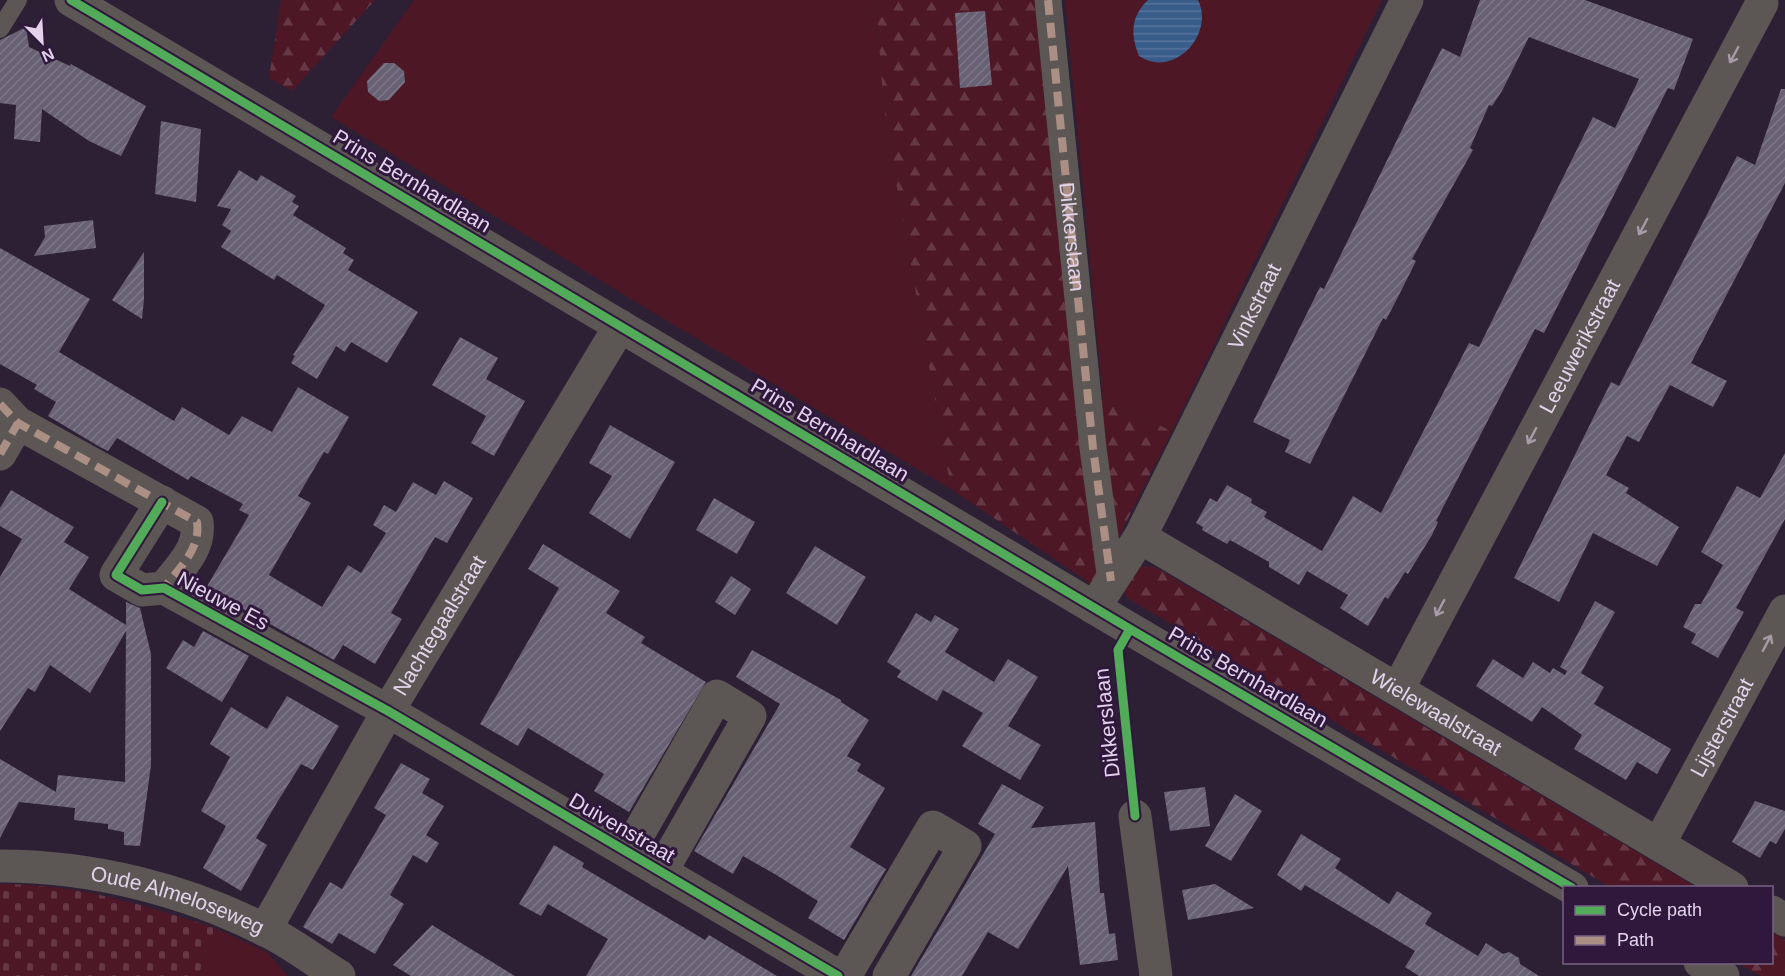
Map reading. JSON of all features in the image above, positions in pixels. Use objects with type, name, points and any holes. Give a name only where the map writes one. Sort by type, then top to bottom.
[{"type":"street","name":"Prins Bernhardlaan","points":[[71,0],[620,326],[1102,594],[1569,886]]},
{"type":"street","name":"Dikkerslaan","points":[[1048,0],[1093,448],[1102,594]]},
{"type":"street","name":"Vinkstraat","points":[[1102,594],[1140,537],[1407,0]]},
{"type":"street","name":"Leeuwerikstraat","points":[[1398,689],[1767,5]]},
{"type":"street","name":"Nachtegaalstraat","points":[[265,930],[388,711],[620,326]]},
{"type":"street","name":"Nieuwe Es","points":[[0,454],[9,413],[197,522],[199,536],[193,549],[164,588]]},
{"type":"street","name":"Nieuwe Es","points":[[162,502],[116,575],[142,590],[164,588],[388,711]]},
{"type":"street","name":"Wielewaalstraat","points":[[1140,537],[1660,842],[1729,886]]},
{"type":"street","name":"Lijsterstraat","points":[[1660,842],[1785,611]]},
{"type":"street","name":"Duivenstraat","points":[[628,852],[717,696],[750,716],[661,872]]},
{"type":"street","name":"Duivenstraat","points":[[388,711],[838,976]]},
{"type":"street","points":[[1135,816],[1156,976]]},
{"type":"street","points":[[845,976],[933,827],[965,846],[889,976]]},
{"type":"street","name":"Oude Almeloseweg","points":[[0,866],[42,866],[145,884],[265,930],[323,972]]},
{"type":"street","points":[[1702,964],[1723,976]]},
{"type":"lane","points":[[0,29],[18,0]]},
{"type":"green space","points":[[281,0],[375,0],[292,91],[269,78]]},
{"type":"green space","points":[[414,0],[876,0],[883,99],[891,154],[951,489],[679,328],[331,117]]},
{"type":"green space","points":[[876,0],[1037,0],[1078,394],[1103,400],[1172,431],[1094,586],[951,489],[891,154],[883,99]]},
{"type":"green space","points":[[1065,0],[1382,0],[1172,431],[1103,400]]},
{"type":"green space","points":[[1141,566],[1155,567],[1694,886],[1608,886],[1126,597],[1125,581]]},
{"type":"green space","points":[[0,884],[56,888],[109,897],[215,928],[198,976],[0,976]]},
{"type":"green space","points":[[215,928],[267,952],[288,976],[198,976]]},
{"type":"green space","points":[[1773,933],[1785,940],[1785,976],[1761,976],[1740,964],[1773,964]]},
{"type":"water","points":[[1148,0],[1198,0],[1202,13],[1201,27],[1188,50],[1177,58],[1165,62],[1152,62],[1139,56],[1133,33],[1135,19]]},
{"type":"building","points":[[1480,0],[1585,0],[1693,39],[1674,90],[1668,88],[1544,333],[1535,329],[1436,521],[1438,522],[1432,535],[1408,574],[1405,572],[1388,599],[1385,597],[1368,626],[1340,608],[1348,595],[1307,571],[1299,585],[1269,567],[1269,562],[1230,540],[1227,544],[1202,530],[1203,527],[1196,523],[1210,498],[1217,502],[1227,485],[1252,499],[1251,503],[1267,512],[1264,517],[1322,551],[1353,496],[1381,513],[1469,343],[1479,347],[1593,117],[1615,128],[1639,79],[1529,37],[1502,91],[1492,106],[1489,105],[1470,148],[1473,150],[1412,259],[1416,261],[1386,320],[1383,318],[1310,464],[1285,452],[1290,440],[1253,422],[1320,287],[1324,289],[1442,48],[1460,57]]},
{"type":"building","points":[[985,11],[992,85],[960,88],[955,13]]},
{"type":"building","points":[[26,27],[29,47],[70,66],[71,64],[146,106],[121,156],[89,141],[42,109],[40,142],[14,139],[16,105],[0,103],[0,40]]},
{"type":"building","points":[[384,63],[394,63],[404,71],[405,82],[389,100],[379,101],[368,92],[367,81]]},
{"type":"building","points":[[1781,89],[1785,89],[1785,183],[1691,363],[1727,381],[1713,407],[1670,385],[1639,442],[1627,436],[1606,475],[1629,488],[1626,493],[1679,527],[1657,566],[1593,533],[1559,602],[1514,578],[1611,382],[1619,386],[1737,156],[1755,165]]},
{"type":"building","points":[[161,121],[201,129],[196,202],[155,194]]},
{"type":"building","points":[[239,170],[257,181],[261,175],[296,196],[292,202],[299,206],[293,215],[346,248],[343,253],[354,260],[348,270],[418,312],[387,363],[351,342],[345,352],[336,346],[317,379],[291,363],[295,356],[293,355],[325,305],[277,275],[274,280],[221,247],[231,231],[222,225],[231,209],[217,206]]},
{"type":"building","points":[[93,220],[96,248],[34,256],[45,237],[44,226]]},
{"type":"building","points":[[0,248],[90,299],[59,352],[174,421],[182,407],[229,435],[242,416],[272,432],[298,387],[349,417],[328,454],[324,452],[298,496],[311,503],[269,575],[322,607],[348,565],[361,573],[386,533],[373,525],[384,505],[396,512],[413,482],[436,495],[444,481],[473,498],[447,543],[435,537],[391,613],[402,619],[375,664],[343,645],[334,660],[206,588],[249,515],[239,510],[243,504],[191,476],[188,480],[117,438],[108,451],[100,447],[48,416],[56,402],[34,389],[37,385],[0,364]]},
{"type":"building","points":[[144,252],[144,299],[142,319],[112,300]]},
{"type":"building","points":[[460,337],[498,358],[486,379],[525,401],[494,456],[471,443],[486,416],[432,385]]},
{"type":"building","points":[[610,425],[675,462],[630,539],[589,513],[612,476],[589,463]]},
{"type":"building","points":[[1785,453],[1785,519],[1736,608],[1744,612],[1718,658],[1691,643],[1696,634],[1683,627],[1695,604],[1701,604],[1723,565],[1701,552],[1737,486],[1760,498]]},
{"type":"building","points":[[11,490],[74,527],[64,542],[89,557],[69,589],[126,625],[126,602],[140,608],[151,654],[151,765],[140,846],[124,845],[124,832],[108,829],[108,824],[74,820],[75,808],[19,802],[0,838],[0,759],[56,792],[58,775],[125,782],[126,631],[90,693],[50,665],[35,692],[28,688],[0,731],[0,577],[22,539],[0,526],[0,508]]},
{"type":"building","points":[[714,498],[755,522],[737,554],[696,530]]},
{"type":"building","points":[[543,544],[620,591],[606,613],[645,637],[641,643],[706,682],[629,812],[594,791],[604,774],[528,728],[518,746],[480,724],[559,588],[528,569]]},
{"type":"building","points":[[815,546],[866,577],[837,625],[786,593]]},
{"type":"building","points":[[731,576],[751,589],[735,615],[715,602]]},
{"type":"building","points":[[1595,601],[1615,612],[1581,673],[1604,687],[1594,704],[1671,749],[1657,774],[1637,762],[1626,780],[1574,749],[1582,735],[1542,707],[1532,722],[1476,686],[1493,659],[1523,678],[1533,662],[1550,673],[1553,668],[1565,675],[1567,671],[1560,667]]},
{"type":"building","points":[[916,613],[931,622],[935,615],[959,629],[945,652],[994,682],[1008,659],[1038,677],[1008,726],[1041,745],[1020,780],[962,746],[983,713],[943,690],[937,701],[897,677],[901,671],[887,662]]},
{"type":"building","points":[[203,631],[249,656],[222,702],[166,668],[183,640],[194,647]]},
{"type":"building","points":[[752,650],[841,700],[869,720],[847,756],[861,764],[857,771],[885,788],[850,847],[886,869],[844,940],[808,918],[818,901],[778,876],[743,856],[733,874],[694,851],[780,704],[736,677]]},
{"type":"building","points":[[287,696],[339,726],[313,770],[301,764],[256,838],[267,845],[241,891],[203,868],[226,826],[201,811],[230,757],[210,744],[231,707],[267,729]]},
{"type":"building","points":[[401,763],[430,779],[422,793],[444,806],[426,835],[439,843],[427,863],[413,855],[390,895],[404,904],[375,954],[339,933],[332,944],[303,927],[330,882],[342,889],[386,815],[374,808]]},
{"type":"building","points":[[1002,784],[1044,807],[1031,828],[1095,822],[1100,893],[1104,893],[1109,934],[1115,933],[1118,960],[1080,965],[1068,866],[1018,949],[988,932],[962,976],[911,976],[995,834],[978,824]]},
{"type":"building","points":[[1205,787],[1210,826],[1170,831],[1164,792]]},
{"type":"building","points":[[1235,794],[1262,811],[1231,861],[1205,846]]},
{"type":"building","points":[[1755,801],[1785,811],[1785,829],[1776,844],[1770,841],[1760,858],[1732,842]]},
{"type":"building","points":[[1301,834],[1341,859],[1335,868],[1389,904],[1397,891],[1432,913],[1425,924],[1478,956],[1486,943],[1503,954],[1509,952],[1519,958],[1520,964],[1539,976],[1419,976],[1405,967],[1415,951],[1305,885],[1301,891],[1277,875]]},
{"type":"building","points":[[554,845],[584,863],[582,867],[705,940],[709,935],[777,976],[586,976],[608,939],[548,904],[541,916],[519,904]]},
{"type":"building","points":[[1215,884],[1254,908],[1188,920],[1182,890]]},
{"type":"building","points":[[432,925],[515,976],[411,976],[393,965]]},
{"type":"marked path","points":[[1048,0],[1093,448],[1111,581]]},
{"type":"marked path","points":[[0,404],[18,423],[197,522],[196,541],[188,558],[164,588]]},
{"type":"marked path","points":[[0,454],[18,423]]},
{"type":"cycle path","points":[[71,0],[1130,629],[1569,886]]},
{"type":"cycle path","points":[[162,502],[116,575],[142,590],[164,588],[388,711],[838,976]]},
{"type":"cycle path","points":[[1130,629],[1118,650],[1135,816]]}]
